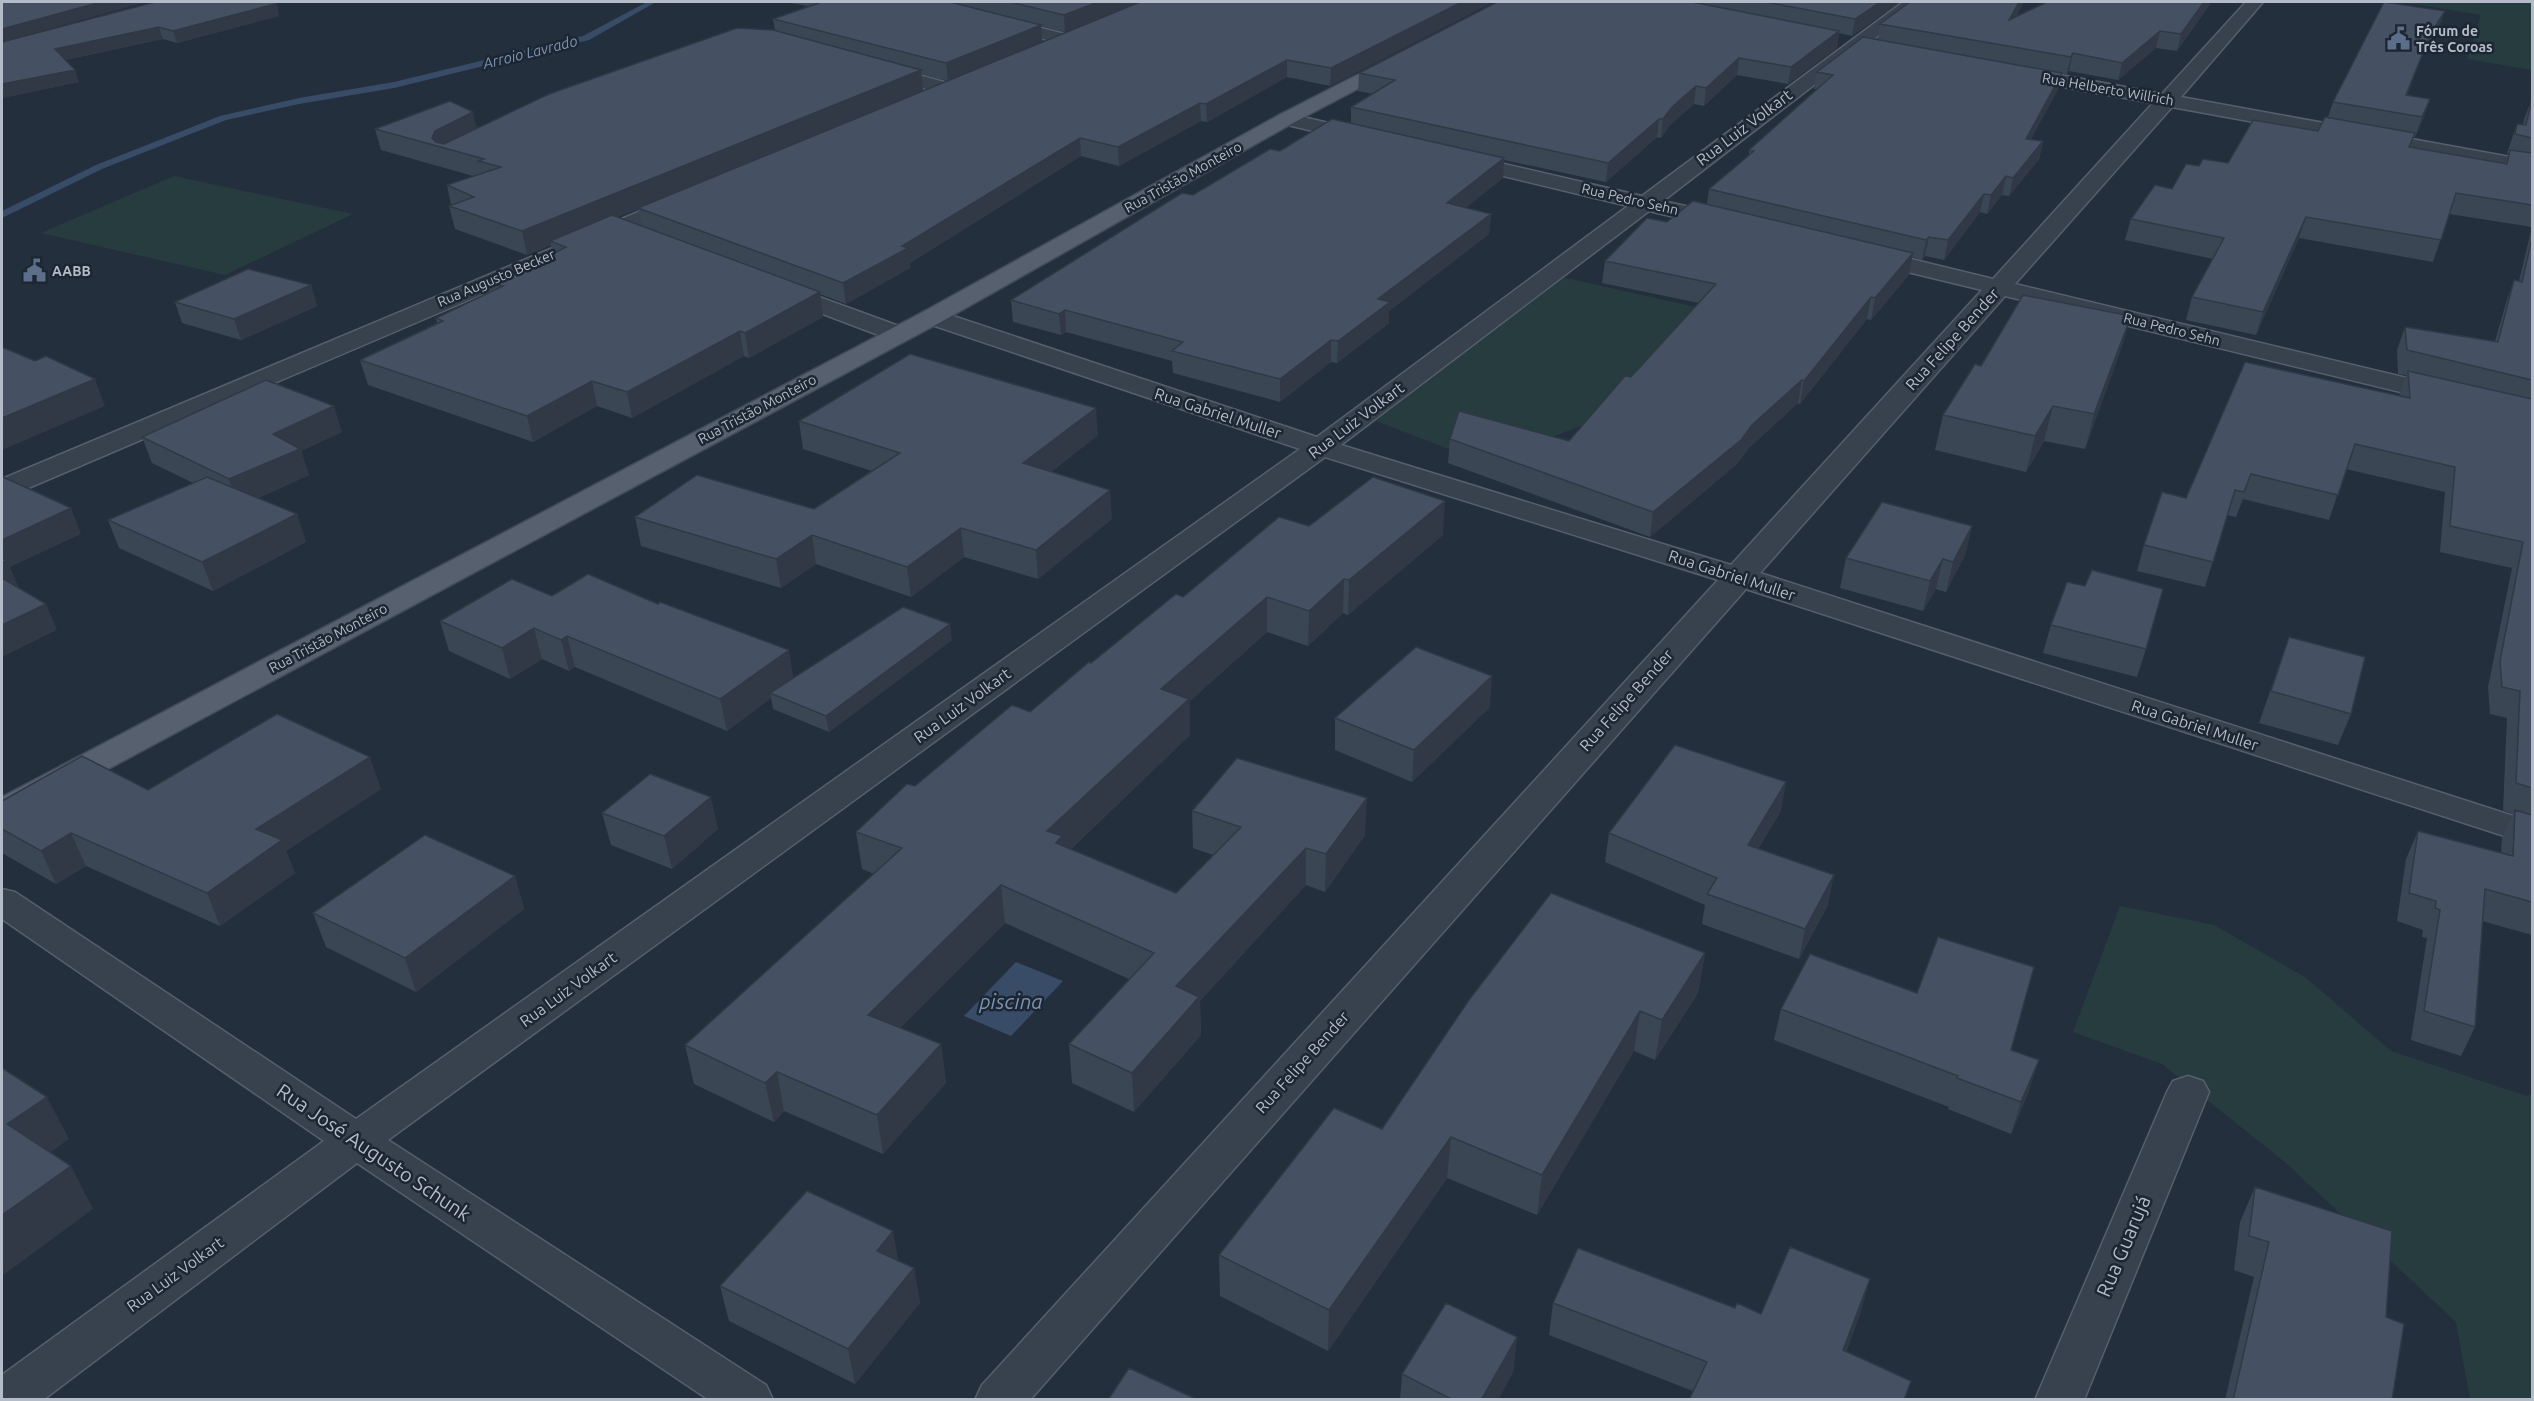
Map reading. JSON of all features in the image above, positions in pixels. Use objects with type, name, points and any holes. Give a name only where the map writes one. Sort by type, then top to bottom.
[{"type":"main road","name":"Rua Tristão Monteiro","points":[[2,811],[932,317],[1286,119],[1424,46]]},
{"type":"street","points":[[920,2],[1077,36],[1036,54]]},
{"type":"street","name":"Rua Luiz Volkart","points":[[5,1400],[356,1141],[1321,447],[1854,44],[1913,2]]},
{"type":"street","name":"Rua Felipe Bender","points":[[999,1400],[2255,2]]},
{"type":"street","points":[[864,66],[952,90]]},
{"type":"street","name":"Rua Helberto Willrich","points":[[2005,71],[2532,166]]},
{"type":"street","points":[[919,103],[973,81]]},
{"type":"street","points":[[1286,119],[1390,143]]},
{"type":"street","name":"Rua Pedro Sehn","points":[[1437,154],[1748,227]]},
{"type":"street","name":"Rua Augusto Becker","points":[[2,489],[703,192]]},
{"type":"street","points":[[616,228],[649,240]]},
{"type":"street","name":"Rua Pedro Sehn","points":[[1840,249],[2532,416]]},
{"type":"street","points":[[757,281],[898,334]]},
{"type":"street","name":"Rua Gabriel Muller","points":[[932,317],[1321,447],[1737,576],[2532,834]]},
{"type":"street","name":"Rua José Augusto Schunk","points":[[2,901],[356,1141],[748,1400]]},
{"type":"street","name":"Rua Guarujá","points":[[2059,1400],[2188,1092]]},
{"type":"green space","points":[[2399,2],[2532,2],[2532,70],[2467,59],[2481,15]]},
{"type":"green space","points":[[174,176],[353,214],[225,275],[41,233]]},
{"type":"green space","points":[[1562,277],[1713,311],[1586,424],[1491,460],[1459,453],[1376,421]]},
{"type":"green space","points":[[2120,906],[2214,925],[2305,977],[2391,1051],[2527,1096],[2532,1094],[2532,1399],[2470,1399],[2456,1322],[2286,1163],[2162,1064],[2073,1032]]},
{"type":"water","name":"piscina","points":[[1016,962],[1063,981],[1011,1036],[964,1016]]},
{"type":"building","points":[[2,2],[101,2],[2,29]]},
{"type":"building","points":[[155,2],[275,2],[275,4],[173,31],[159,27],[55,49],[75,70],[2,84],[2,42]]},
{"type":"building","points":[[822,2],[950,2],[1041,25],[946,63],[773,19]]},
{"type":"building","points":[[1010,2],[1098,2],[1064,15]]},
{"type":"building","points":[[1140,2],[1462,2],[1331,68],[1287,60],[1206,104],[1200,103],[1118,147],[1080,138],[902,246],[908,248],[843,283],[638,208]]},
{"type":"building","points":[[1497,2],[1692,2],[1839,31],[1791,67],[1739,58],[1706,88],[1696,86],[1672,107],[1663,119],[1659,119],[1608,163],[1351,107],[1395,80],[1359,73]]},
{"type":"building","points":[[1766,2],[1880,2],[1855,19]]},
{"type":"building","points":[[1910,2],[2019,2],[2009,20],[2047,2],[2204,2],[2181,34],[2160,31],[2122,63],[2073,53],[2071,57],[1880,24]]},
{"type":"building","points":[[2384,2],[2445,11],[2431,33],[2406,95],[2430,99],[2422,117],[2333,102]]},
{"type":"building","points":[[737,28],[773,30],[921,70],[522,231],[449,206],[474,197],[447,185],[501,167],[479,161],[484,159],[375,129],[450,101],[473,112],[435,131],[432,138],[444,144],[549,94]]},
{"type":"building","points":[[1863,37],[2062,73],[2026,139],[2043,141],[2013,178],[2006,176],[1991,195],[1984,194],[1948,240],[1929,237],[1926,240],[1709,189],[1754,151],[1749,150],[1833,75],[1817,72]]},
{"type":"building","points":[[2532,99],[2532,138],[2515,134],[2517,124],[2526,125]]},
{"type":"building","points":[[2325,117],[2415,133],[2409,147],[2507,164],[2510,150],[2532,153],[2532,205],[2456,193],[2441,240],[2306,217],[2263,312],[2192,297],[2224,238],[2131,219],[2155,185],[2172,189],[2186,164],[2199,166],[2203,159],[2228,163],[2253,120],[2318,131]]},
{"type":"building","points":[[1332,119],[1504,158],[1447,203],[1491,214],[1378,299],[1390,302],[1338,341],[1331,340],[1280,379],[1172,351],[1183,342],[1065,310],[1059,314],[1011,300],[1182,193],[1193,195],[1270,149],[1280,151]]},
{"type":"building","points":[[1693,201],[1913,253],[1875,298],[1871,297],[1804,381],[1802,380],[1752,425],[1741,440],[1653,512],[1450,439],[1459,411],[1569,441],[1625,376],[1631,377],[1716,284],[1605,261],[1647,218],[1667,222]]},
{"type":"building","points":[[612,215],[820,292],[745,333],[740,331],[627,392],[592,381],[527,416],[360,360],[443,321],[436,318],[503,286],[495,284],[566,247],[550,241]]},
{"type":"building","points":[[2532,238],[2532,380],[2407,350],[2405,327],[2498,342],[2514,280],[2522,282]]},
{"type":"building","points":[[248,269],[311,285],[234,319],[175,302]]},
{"type":"building","points":[[2023,295],[2131,316],[2094,414],[2053,406],[2035,436],[1943,415],[1975,364],[1981,366]]},
{"type":"building","points":[[2,347],[35,361],[46,356],[95,379],[2,418]]},
{"type":"building","points":[[910,354],[1096,408],[1023,463],[1110,490],[1036,550],[961,528],[907,567],[812,535],[776,559],[635,517],[697,475],[814,509],[900,453],[799,421]]},
{"type":"building","points":[[2245,362],[2410,398],[2408,371],[2532,399],[2532,788],[2516,783],[2520,691],[2502,687],[2500,661],[2523,542],[2450,526],[2455,467],[2355,444],[2338,495],[2251,474],[2244,492],[2235,490],[2213,562],[2144,545],[2162,492],[2186,498]]},
{"type":"building","points":[[266,380],[334,406],[273,434],[300,449],[229,479],[142,437]]},
{"type":"building","points":[[3,477],[71,508],[2,540]]},
{"type":"building","points":[[207,477],[297,514],[202,562],[108,520]]},
{"type":"building","points":[[1373,477],[1445,501],[1349,580],[1344,579],[1309,611],[1267,597],[1161,689],[1189,699],[1047,831],[1062,836],[1056,843],[1176,893],[1241,827],[1192,811],[1237,758],[1367,798],[1326,854],[1306,848],[1176,986],[1199,997],[1132,1073],[1069,1044],[1154,953],[1001,885],[868,1015],[941,1044],[877,1115],[777,1072],[765,1083],[685,1045],[902,848],[856,832],[907,784],[915,786],[1012,705],[1030,712],[1089,662],[1091,663],[1176,594],[1183,597],[1279,517],[1309,526]]},
{"type":"building","points":[[1882,502],[1972,526],[1953,562],[1943,559],[1930,581],[1846,558]]},
{"type":"building","points":[[2092,570],[2163,589],[2146,649],[2051,625],[2067,582],[2085,586]]},
{"type":"building","points":[[588,574],[658,604],[660,602],[789,650],[720,699],[567,636],[561,640],[534,628],[502,648],[440,621],[512,579],[552,596]]},
{"type":"building","points":[[2,578],[46,604],[2,625]]},
{"type":"building","points":[[903,607],[950,624],[826,716],[770,693]]},
{"type":"building","points":[[2289,637],[2365,657],[2351,714],[2271,691]]},
{"type":"building","points":[[1416,647],[1492,676],[1414,750],[1335,718]]},
{"type":"building","points":[[277,714],[370,757],[256,829],[282,840],[207,893],[71,833],[41,851],[2,829],[2,801],[82,756],[148,790]]},
{"type":"building","points":[[1675,745],[1786,782],[1748,845],[1834,875],[1805,929],[1707,894],[1717,878],[1609,833]]},
{"type":"building","points":[[650,774],[711,797],[664,836],[602,813]]},
{"type":"building","points":[[2515,810],[2532,815],[2532,902],[2485,889],[2475,1027],[2424,1011],[2440,910],[2435,908],[2436,901],[2409,893],[2418,831],[2513,856]]},
{"type":"building","points":[[425,835],[515,876],[405,958],[313,913]]},
{"type":"building","points":[[1551,893],[1705,953],[1662,1020],[1640,1011],[1542,1175],[1451,1137],[1329,1310],[1219,1255],[1334,1108],[1382,1129],[1469,1000]]},
{"type":"building","points":[[1938,937],[2034,967],[2011,1050],[2039,1060],[2021,1102],[1781,1009],[1810,954],[1917,993]]},
{"type":"building","points":[[2,1068],[47,1097],[7,1124],[71,1166],[2,1215]]},
{"type":"building","points":[[2255,1187],[2392,1231],[2386,1317],[2404,1324],[2392,1400],[2233,1400],[2269,1242],[2249,1236]]},
{"type":"building","points":[[807,1191],[893,1231],[877,1251],[914,1268],[848,1349],[720,1286]]},
{"type":"building","points":[[1790,1247],[1870,1279],[1843,1350],[1911,1381],[1904,1400],[1693,1400],[1690,1398],[1707,1362],[1553,1303],[1578,1248],[1735,1308],[1737,1303],[1761,1314]]},
{"type":"building","points":[[1446,1303],[1517,1337],[1481,1400],[1453,1400],[1402,1374]]},
{"type":"building","points":[[1129,1368],[1198,1400],[1108,1400]]},
{"type":"waterway","name":"Arroio Lavrado","points":[[2,215],[99,167],[223,118],[299,101],[394,85],[586,38],[652,2]]},
{"type":"place","name":"Fórum de Três Coroas","points":[[2398,39]]},
{"type":"place","name":"AABB","points":[[34,271]]}]
